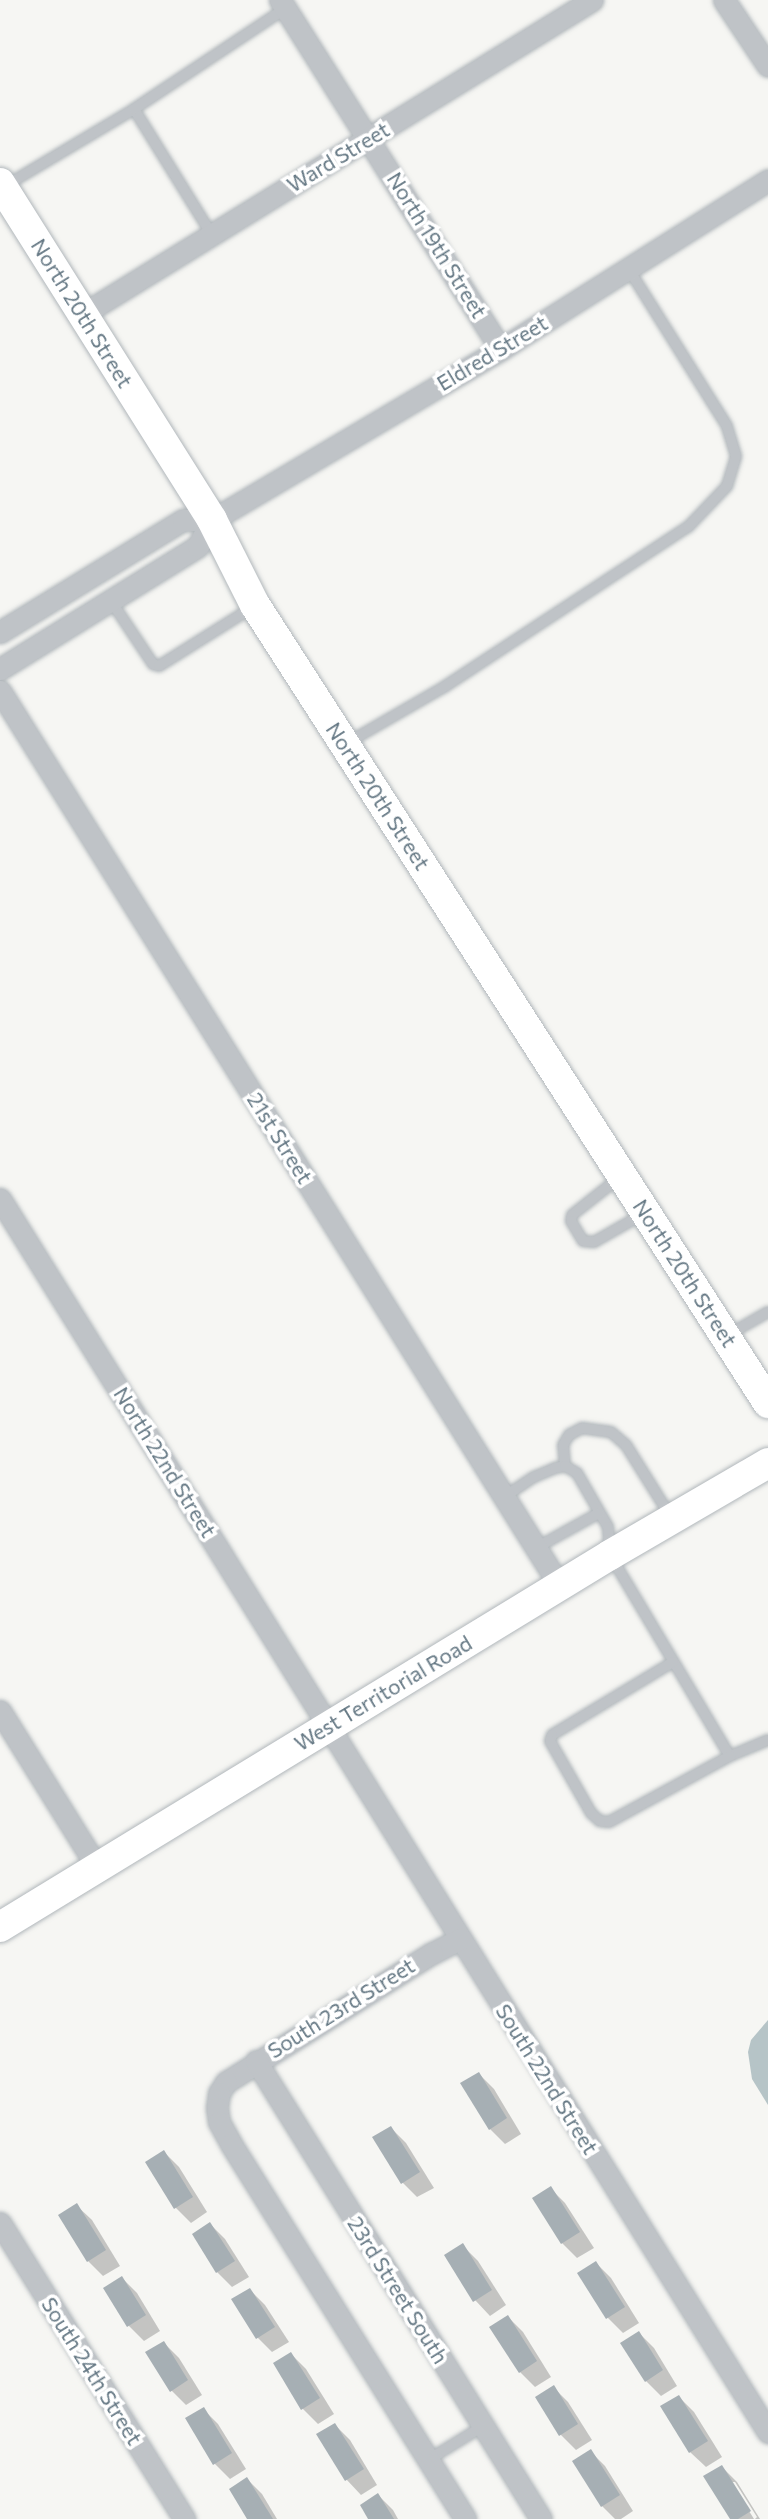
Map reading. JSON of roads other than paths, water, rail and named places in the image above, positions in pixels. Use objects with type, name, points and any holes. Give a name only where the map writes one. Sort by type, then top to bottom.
[{"type":"main road","name":"North 20th Street","points":[[1,185],[212,520],[255,605],[768,1403]]},
{"type":"main road","name":"West Territorial Road","points":[[0,1927],[610,1555],[768,1463]]},
{"type":"street","name":"Ward Street","points":[[83,314],[592,0]]},
{"type":"street","points":[[724,0],[768,66]]},
{"type":"street","name":"North 19th Street","points":[[283,4],[370,137],[501,349]]},
{"type":"street","name":"Eldred Street","points":[[212,520],[501,349],[768,180]]},
{"type":"street","points":[[0,632],[183,520],[212,520],[198,546],[0,669]]},
{"type":"street","name":"21st Street","points":[[0,691],[560,1586]]},
{"type":"street","name":"North 22nd Street","points":[[0,1199],[329,1725]]},
{"type":"street","points":[[0,1711],[97,1867]]},
{"type":"street","name":"South 22nd Street","points":[[329,1725],[768,2432]]},
{"type":"street","name":"South 23rd Street","points":[[428,2460],[219,2122],[219,2093],[226,2082],[256,2062],[432,1953],[460,1939]]},
{"type":"street","name":"23rd Street South","points":[[256,2062],[541,2519]]},
{"type":"street","name":"South 24th Street","points":[[0,2223],[184,2519]]},
{"type":"street","points":[[428,2460],[465,2519]]},
{"type":"lane","points":[[1,185],[134,109],[283,4]]},
{"type":"lane","points":[[134,109],[211,233]]},
{"type":"lane","points":[[345,744],[444,687],[688,527],[727,486],[736,456],[727,426],[628,268]]},
{"type":"lane","points":[[111,601],[153,664],[159,666],[255,605]]},
{"type":"lane","points":[[622,1176],[574,1211],[571,1221],[583,1241],[594,1242],[645,1212]]},
{"type":"lane","points":[[725,1337],[768,1312]]},
{"type":"lane","points":[[565,1466],[563,1446],[569,1435],[582,1428],[611,1432],[625,1445],[672,1518]]},
{"type":"lane","points":[[504,1497],[534,1477],[565,1466],[577,1473],[608,1527],[610,1555],[730,1756]]},
{"type":"lane","points":[[536,1548],[599,1513]]},
{"type":"lane","points":[[673,1662],[552,1735],[550,1741],[591,1813],[600,1821],[609,1822],[730,1756],[768,1740]]},
{"type":"lane","points":[[428,2460],[483,2426]]}]
